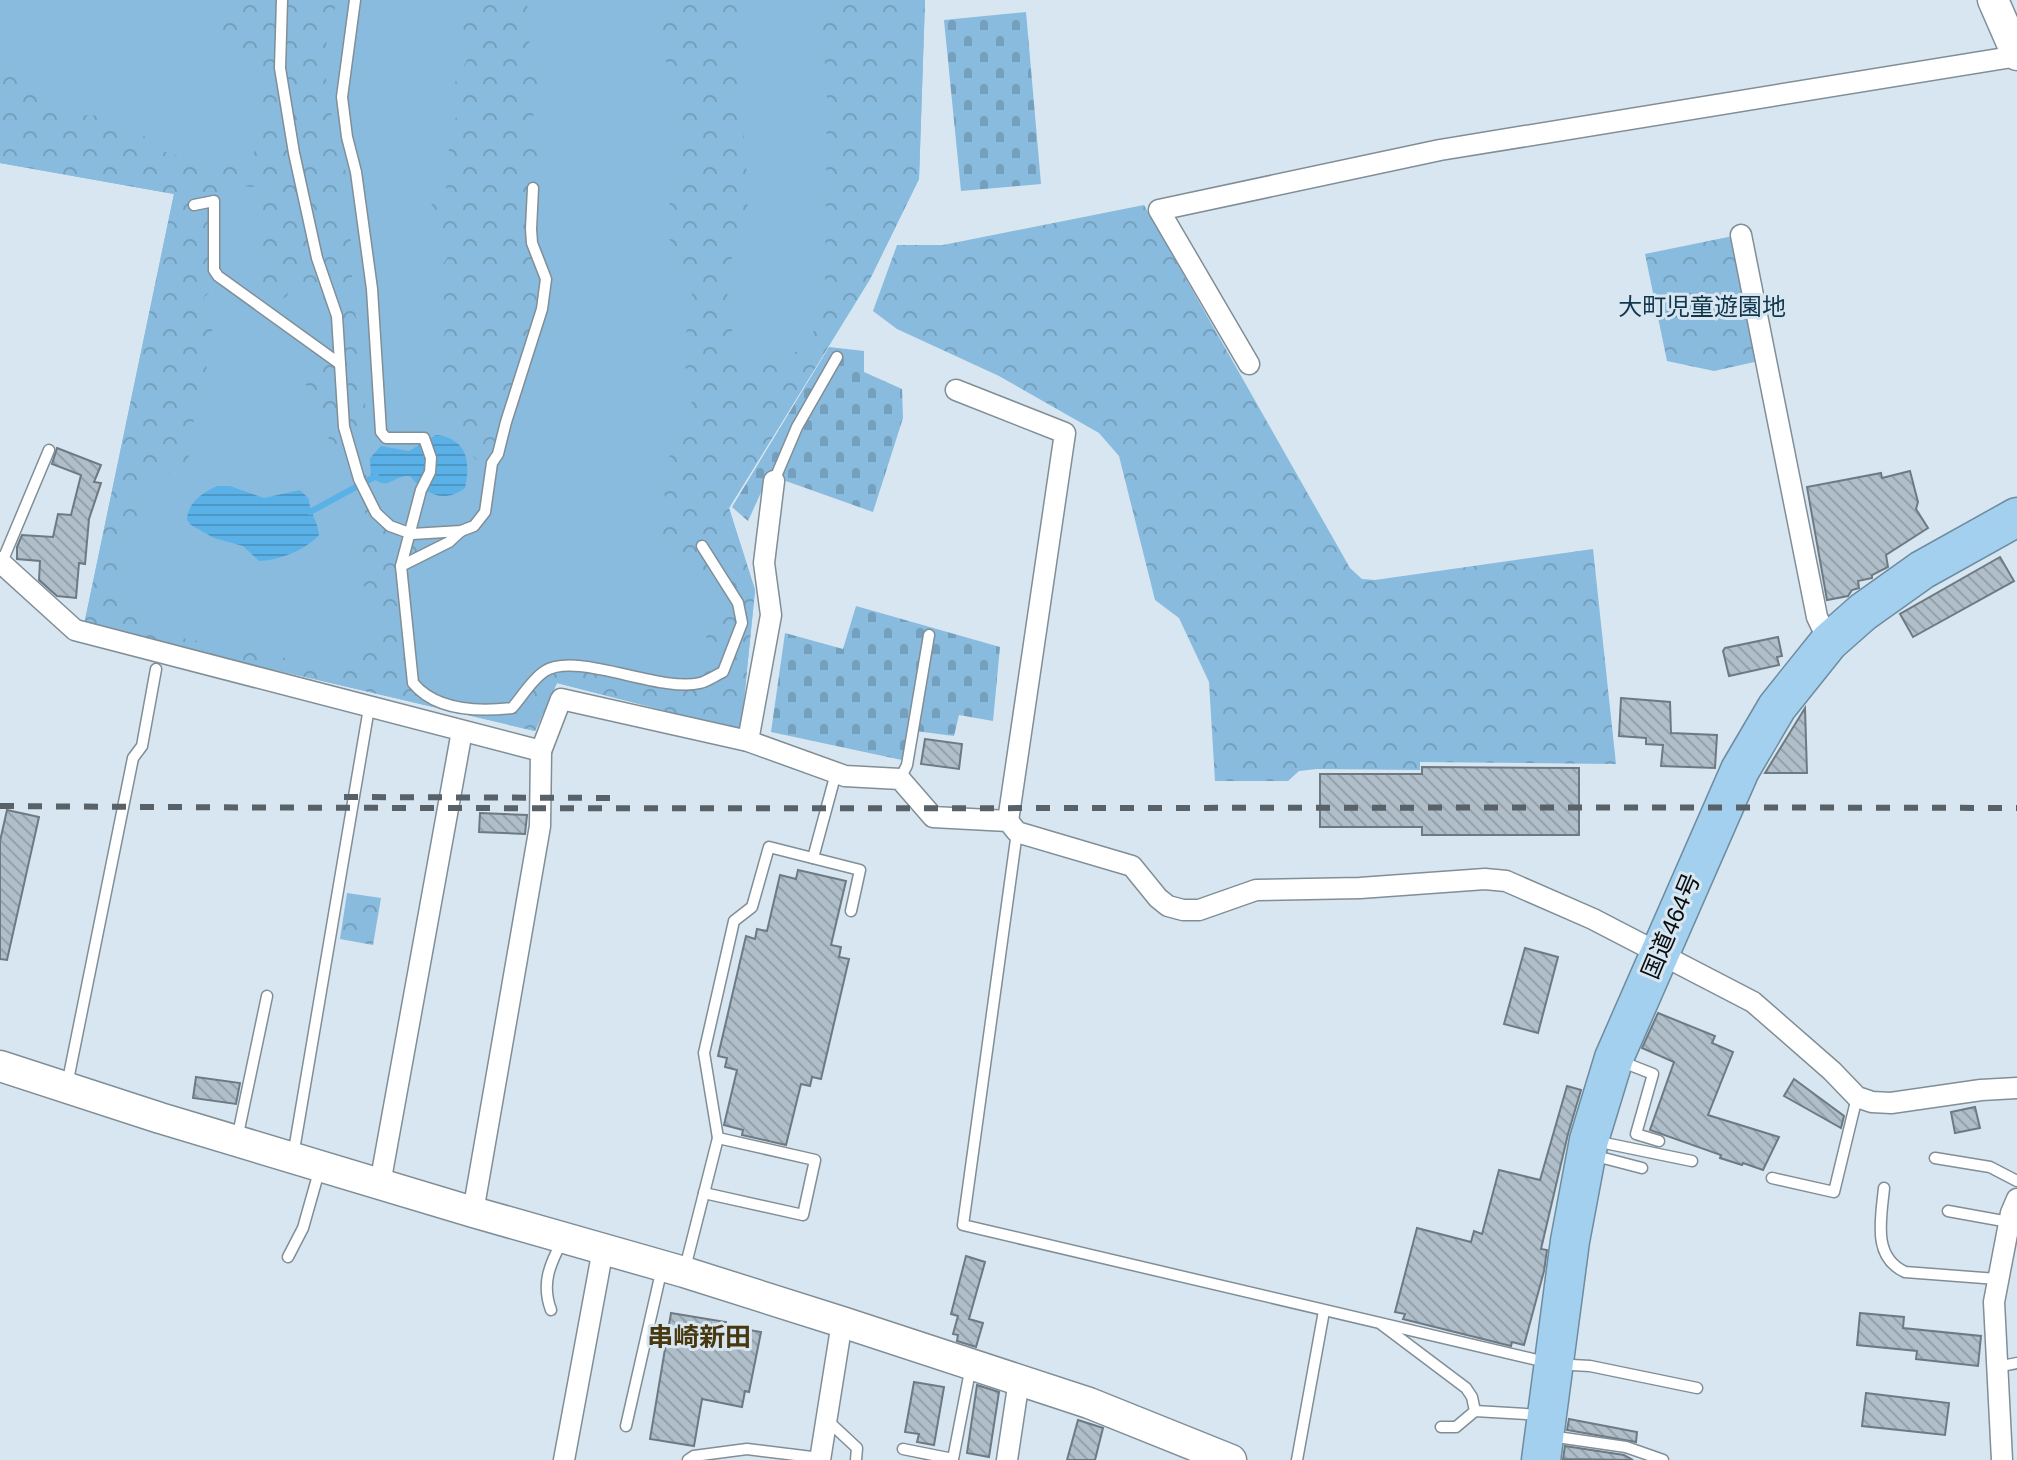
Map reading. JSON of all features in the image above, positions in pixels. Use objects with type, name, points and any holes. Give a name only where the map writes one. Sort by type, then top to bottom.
[{"type":"highway","name":"国道464号","points":[[1544,1437],[1570,1241],[1588,1147],[1614,1058],[1740,770],[1777,707],[1829,642],[1863,612],[1922,570],[2017,517]]},
{"type":"street","points":[[1249,364],[1159,210],[1440,150],[2017,55],[1993,0]]},
{"type":"street","points":[[1741,235],[1817,617],[1829,642]]},
{"type":"street","points":[[956,390],[1065,433],[1012,826]]},
{"type":"street","points":[[748,741],[771,615],[764,563],[774,481]]},
{"type":"street","points":[[1,562],[75,630],[541,751]]},
{"type":"street","points":[[473,1212],[540,826],[541,751],[561,699],[748,741],[845,776],[900,779],[933,817],[1012,826],[1132,866],[1158,898],[1168,906],[1183,910],[1199,910],[1256,890],[1360,888],[1485,879],[1506,881],[1593,919],[1753,1002],[1857,1097],[1891,1103],[2017,1088]]},
{"type":"street","points":[[380,1184],[462,731]]},
{"type":"street","points":[[0,1066],[237,1141],[842,1322],[1114,1412],[1231,1460]]},
{"type":"street","points":[[2002,1460],[2007,1365],[1994,1302],[2009,1222],[2017,1199]]},
{"type":"street","points":[[564,1460],[603,1249]]},
{"type":"street","points":[[820,1459],[842,1322]]},
{"type":"street","points":[[1007,1460],[1019,1380]]},
{"type":"lane","points":[[282,0],[280,68],[294,153],[317,258],[337,316],[344,427],[361,483],[376,513],[390,526],[412,534],[461,531],[474,526],[485,512],[492,463],[498,454],[542,309],[546,279],[532,243],[533,188]]},
{"type":"lane","points":[[355,0],[342,97],[372,289],[381,432],[386,438],[424,438],[431,458],[430,472],[421,490],[412,534],[401,566],[413,683],[424,696],[437,703],[483,711],[512,708],[547,669],[561,666],[621,673],[663,684],[700,683],[723,672],[742,623],[738,603],[702,546]]},
{"type":"lane","points":[[194,205],[214,201],[214,270],[218,276],[340,364]]},
{"type":"lane","points":[[774,481],[797,427],[837,357]]},
{"type":"lane","points":[[1,562],[49,450]]},
{"type":"lane","points":[[401,566],[449,542],[461,531]]},
{"type":"lane","points":[[900,779],[907,765],[929,635]]},
{"type":"lane","points":[[66,1087],[133,758],[142,746],[156,669]]},
{"type":"lane","points":[[288,1257],[303,1228],[307,1162],[369,708]]},
{"type":"lane","points":[[813,858],[836,773]]},
{"type":"lane","points":[[1012,826],[963,1225],[1554,1364],[1590,1366],[1697,1388]]},
{"type":"lane","points":[[626,1426],[673,1269],[704,1193],[718,1138],[704,1053],[734,921],[752,907],[769,847],[860,870],[851,911]]},
{"type":"lane","points":[[237,1141],[267,996]]},
{"type":"lane","points":[[1614,1058],[1653,1074],[1636,1134],[1659,1141]]},
{"type":"lane","points":[[1772,1178],[1834,1192],[1857,1097]]},
{"type":"lane","points":[[704,1193],[803,1215],[815,1160],[718,1138]]},
{"type":"lane","points":[[1588,1147],[1692,1161]]},
{"type":"lane","points":[[1588,1147],[1642,1168]]},
{"type":"lane","points":[[1935,1158],[1990,1167],[2017,1181]]},
{"type":"lane","points":[[1884,1188],[1880,1228],[1884,1252],[1892,1266],[1905,1272],[1997,1279]]},
{"type":"lane","points":[[1948,1211],[2009,1222]]},
{"type":"lane","points":[[551,1310],[546,1291],[547,1274],[564,1237]]},
{"type":"lane","points":[[1297,1460],[1324,1311]]},
{"type":"lane","points":[[1377,1321],[1466,1388],[1475,1411]]},
{"type":"lane","points":[[903,1449],[953,1459],[971,1364]]},
{"type":"lane","points":[[1441,1427],[1456,1427],[1475,1411]]},
{"type":"lane","points":[[1475,1411],[1544,1437],[1626,1447],[1663,1460]]},
{"type":"lane","points":[[826,1419],[857,1448],[856,1460]]},
{"type":"lane","points":[[688,1460],[694,1456],[747,1449],[820,1459]]},
{"type":"green space","points":[[0,0],[925,0],[919,179],[870,279],[729,508],[755,590],[741,730],[557,683],[535,731],[84,625],[174,194],[0,163]]},
{"type":"green space","points":[[229,0],[337,0],[323,58],[335,138],[347,176],[335,201],[334,216],[348,227],[354,258],[351,288],[359,335],[368,436],[354,447],[380,498],[399,517],[412,523],[442,524],[470,520],[479,509],[485,472],[466,446],[443,426],[439,377],[447,312],[438,272],[449,255],[452,234],[437,227],[431,205],[447,191],[442,173],[460,108],[456,79],[469,49],[463,25],[468,0],[527,0],[530,52],[540,83],[532,122],[538,137],[541,182],[535,244],[548,279],[531,357],[504,453],[494,468],[490,513],[476,530],[461,535],[450,546],[408,569],[411,646],[421,683],[444,698],[497,705],[512,700],[538,668],[550,662],[576,661],[670,680],[682,678],[699,660],[705,645],[707,623],[720,609],[720,596],[716,589],[687,560],[678,545],[663,540],[658,534],[659,523],[667,512],[664,489],[668,458],[680,445],[692,401],[685,365],[686,333],[694,302],[681,255],[666,235],[670,200],[683,169],[682,112],[663,52],[661,0],[748,0],[741,45],[747,220],[745,236],[729,264],[727,296],[733,336],[741,354],[754,363],[768,365],[794,353],[806,341],[816,328],[827,301],[827,95],[823,0],[925,0],[919,179],[870,279],[729,508],[755,590],[741,730],[557,683],[535,731],[84,625],[174,194],[0,163],[0,47],[44,107],[73,115],[112,116],[136,129],[160,150],[208,166],[252,161],[262,112],[262,86],[252,67],[230,55],[218,39]],"holes":[[[226,186],[257,187],[265,266],[261,286],[266,301],[276,304],[287,296],[295,281],[308,282],[320,292],[334,319],[335,353],[311,369],[306,385],[318,401],[327,435],[352,465],[368,525],[360,540],[358,578],[375,601],[378,619],[362,660],[350,670],[335,672],[267,653],[186,639],[155,627],[126,602],[119,576],[122,540],[138,516],[140,502],[135,492],[138,480],[180,471],[188,465],[190,435],[207,370],[204,352],[212,330],[211,316],[203,298],[218,286],[218,194]]]},
{"type":"green space","points":[[1026,12],[1041,184],[961,191],[944,20]]},
{"type":"green space","points":[[1144,205],[1350,568],[1362,579],[1375,580],[1593,549],[1616,764],[1420,762],[1420,770],[1317,769],[1299,771],[1288,781],[1215,781],[1209,682],[1179,618],[1155,600],[1119,456],[1099,433],[999,376],[897,329],[873,311],[897,245],[943,245]]},
{"type":"green space","name":"大町児童遊園地","points":[[1733,236],[1759,361],[1714,371],[1667,361],[1645,254]]},
{"type":"green space","points":[[829,347],[864,351],[864,372],[902,389],[903,418],[873,512],[769,475],[748,521],[732,507]]},
{"type":"green space","points":[[856,606],[1000,647],[993,721],[959,715],[954,736],[908,730],[902,760],[771,732],[785,633],[843,649]]},
{"type":"green space","points":[[347,893],[381,898],[373,945],[340,939]]},
{"type":"shaded area","points":[[436,435],[454,441],[464,453],[467,461],[465,488],[442,496],[428,492],[410,476],[387,483],[371,477],[370,458],[381,446],[409,451]]},
{"type":"shaded area","points":[[217,486],[230,486],[264,498],[300,490],[309,499],[319,535],[292,553],[259,561],[243,546],[214,538],[187,520],[190,508],[197,499]]},
{"type":"building","points":[[57,448],[101,465],[94,482],[101,483],[89,519],[85,564],[79,563],[76,598],[57,596],[39,580],[40,561],[17,559],[17,547],[22,535],[53,537],[58,514],[71,515],[81,475],[52,464]]},
{"type":"building","points":[[1910,471],[1918,502],[1916,509],[1928,528],[1886,555],[1888,567],[1872,575],[1872,578],[1858,581],[1859,588],[1852,590],[1848,596],[1827,600],[1807,487],[1881,473],[1882,478]]},
{"type":"building","points":[[2000,557],[2014,581],[1913,637],[1900,614]]},
{"type":"building","points":[[1778,637],[1782,656],[1777,657],[1779,665],[1729,676],[1723,651],[1725,648]]},
{"type":"building","points":[[1621,698],[1670,702],[1671,733],[1717,735],[1715,768],[1661,766],[1663,745],[1646,744],[1646,738],[1619,736]]},
{"type":"building","points":[[1805,708],[1807,773],[1765,773]]},
{"type":"building","points":[[925,739],[962,744],[959,769],[921,764]]},
{"type":"building","points":[[1422,767],[1579,768],[1579,835],[1422,835],[1422,827],[1320,827],[1320,774],[1422,774]]},
{"type":"building","points":[[7,810],[39,817],[7,960],[0,959],[0,841]]},
{"type":"building","points":[[480,813],[527,815],[525,834],[479,832]]},
{"type":"building","points":[[798,870],[846,881],[831,945],[841,947],[839,957],[849,959],[821,1079],[812,1077],[810,1086],[801,1084],[786,1145],[742,1135],[743,1130],[724,1125],[737,1070],[725,1067],[727,1058],[718,1056],[746,936],[755,939],[757,929],[767,931],[780,875],[796,879]]},
{"type":"building","points":[[1525,948],[1558,957],[1538,1033],[1504,1024]]},
{"type":"building","points":[[1658,1013],[1715,1036],[1712,1043],[1733,1052],[1708,1115],[1779,1137],[1763,1170],[1720,1158],[1721,1155],[1650,1130],[1674,1062],[1642,1048]]},
{"type":"building","points":[[196,1077],[240,1083],[236,1104],[193,1098]]},
{"type":"building","points":[[1794,1079],[1844,1116],[1841,1128],[1784,1096]]},
{"type":"building","points":[[1567,1086],[1581,1090],[1541,1249],[1547,1250],[1544,1271],[1524,1345],[1512,1342],[1511,1346],[1403,1319],[1405,1314],[1395,1312],[1417,1228],[1471,1242],[1474,1231],[1482,1234],[1499,1170],[1540,1180]]},
{"type":"building","points":[[1975,1107],[1980,1128],[1955,1133],[1951,1112]]},
{"type":"building","points":[[966,1256],[985,1262],[969,1319],[983,1323],[976,1347],[957,1341],[958,1335],[953,1334],[958,1316],[951,1314]]},
{"type":"building","points":[[671,1313],[726,1322],[726,1326],[761,1332],[749,1392],[745,1391],[742,1407],[702,1399],[694,1446],[650,1439]]},
{"type":"building","points":[[1860,1313],[1904,1317],[1903,1328],[1981,1336],[1978,1366],[1916,1359],[1917,1351],[1857,1345]]},
{"type":"building","points":[[914,1382],[944,1387],[934,1445],[917,1442],[919,1434],[905,1432]]},
{"type":"building","points":[[977,1385],[999,1392],[989,1457],[967,1453]]},
{"type":"building","points":[[1866,1393],[1949,1403],[1945,1435],[1862,1426]]},
{"type":"building","points":[[1569,1419],[1637,1432],[1636,1442],[1567,1430]]},
{"type":"building","points":[[1078,1420],[1103,1428],[1095,1460],[1067,1460]]},
{"type":"building","points":[[1565,1446],[1624,1455],[1633,1460],[1563,1459]]},
{"type":"waterway","points":[[310,512],[376,476]]},
{"type":"railway","points":[[344,797],[620,798]]},
{"type":"railway","points":[[0,806],[2017,808]]},
{"type":"district","name":"串崎新田","points":[[699,1337]]}]
